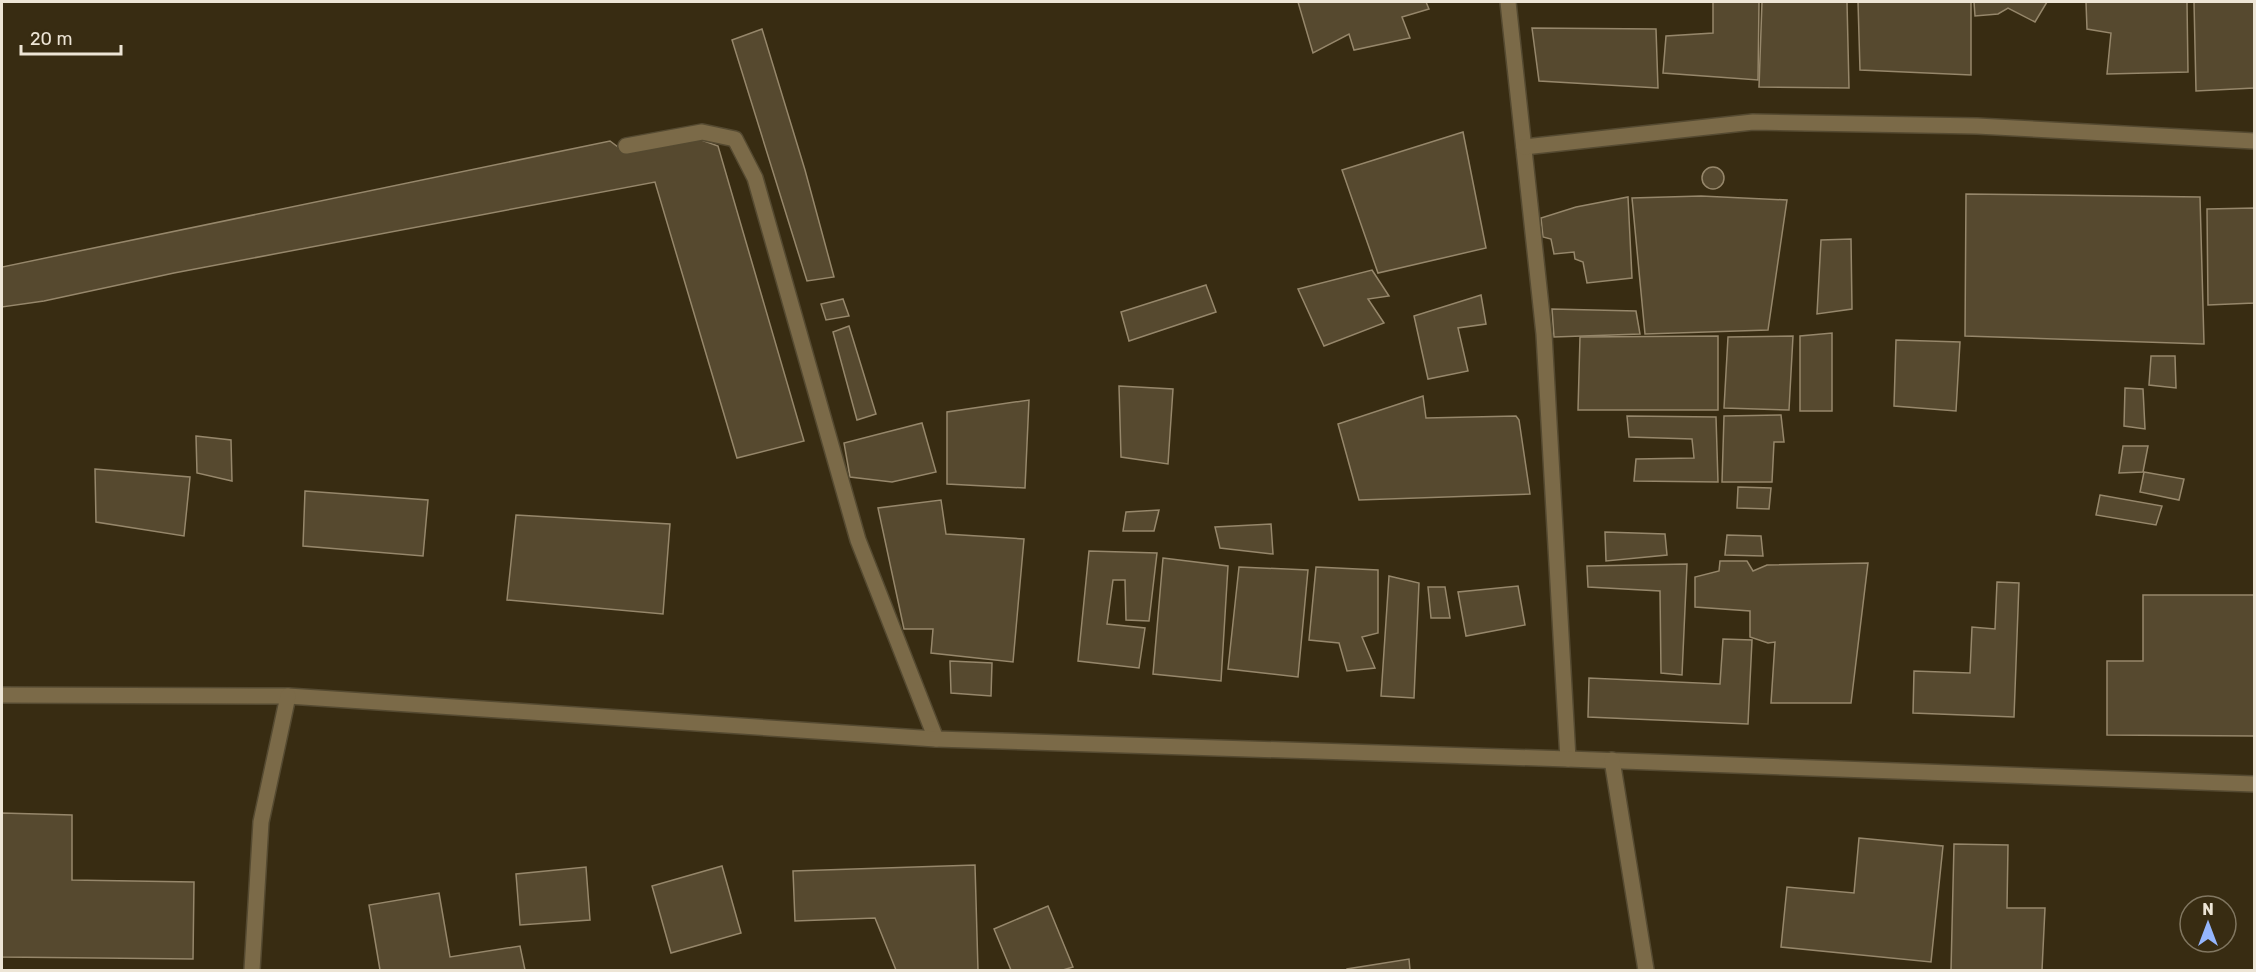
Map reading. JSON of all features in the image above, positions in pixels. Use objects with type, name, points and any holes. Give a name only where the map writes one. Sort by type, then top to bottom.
[{"type":"street","points":[[1508,2],[1544,334],[1568,759]]},
{"type":"street","points":[[1524,147],[1753,122],[1977,126],[2254,141]]},
{"type":"street","points":[[626,146],[702,132],[735,139],[755,178],[858,540],[936,739]]},
{"type":"street","points":[[2,695],[288,696],[936,739],[1612,760],[2254,784]]},
{"type":"street","points":[[252,970],[261,822],[288,696]]},
{"type":"street","points":[[1612,760],[1646,970]]},
{"type":"building","points":[[1298,2],[1426,2],[1429,9],[1402,17],[1410,38],[1354,50],[1349,34],[1313,53]]},
{"type":"building","points":[[1713,2],[1759,2],[1758,80],[1663,73],[1666,36],[1713,33]]},
{"type":"building","points":[[1762,2],[1847,2],[1849,88],[1759,87]]},
{"type":"building","points":[[1858,2],[1971,2],[1971,75],[1860,70]]},
{"type":"building","points":[[1974,2],[2047,2],[2035,22],[2008,8],[1998,14],[1975,16]]},
{"type":"building","points":[[2086,2],[2187,2],[2188,72],[2107,74],[2111,33],[2087,29]]},
{"type":"building","points":[[2194,2],[2254,2],[2254,88],[2196,91]]},
{"type":"building","points":[[1532,28],[1656,29],[1658,88],[1539,81]]},
{"type":"building","points":[[762,29],[805,170],[834,277],[807,281],[732,40]]},
{"type":"building","points":[[1463,132],[1486,248],[1378,273],[1342,170]]},
{"type":"building","points":[[696,138],[718,146],[804,441],[737,458],[655,182],[174,273],[44,301],[2,307],[2,267],[610,141],[626,153]]},
{"type":"building","points":[[1713,167],[1721,170],[1724,178],[1721,186],[1713,189],[1705,186],[1702,178],[1705,170]]},
{"type":"building","points":[[1966,194],[2200,197],[2204,344],[1965,336]]},
{"type":"building","points":[[1701,196],[1787,200],[1768,330],[1645,334],[1632,198]]},
{"type":"building","points":[[1628,197],[1632,278],[1587,283],[1583,262],[1575,259],[1574,252],[1554,254],[1551,239],[1543,237],[1541,218],[1576,207]]},
{"type":"building","points":[[2254,208],[2254,303],[2208,305],[2207,209]]},
{"type":"building","points":[[1851,239],[1852,309],[1817,314],[1821,240]]},
{"type":"building","points":[[1372,270],[1389,296],[1368,299],[1384,323],[1324,346],[1298,289]]},
{"type":"building","points":[[1206,285],[1216,312],[1129,341],[1121,312]]},
{"type":"building","points":[[1481,295],[1486,324],[1458,328],[1468,371],[1428,379],[1414,316]]},
{"type":"building","points":[[843,299],[849,316],[826,320],[821,304]]},
{"type":"building","points":[[1552,309],[1636,311],[1640,334],[1554,337]]},
{"type":"building","points":[[849,326],[876,414],[857,420],[833,332]]},
{"type":"building","points":[[1832,333],[1832,411],[1800,411],[1800,336]]},
{"type":"building","points":[[1718,336],[1718,410],[1578,410],[1580,337]]},
{"type":"building","points":[[1793,336],[1789,410],[1724,408],[1728,337]]},
{"type":"building","points":[[1896,340],[1960,342],[1956,411],[1894,406]]},
{"type":"building","points":[[2151,356],[2175,356],[2176,388],[2149,385]]},
{"type":"building","points":[[1119,386],[1173,389],[1168,464],[1121,457]]},
{"type":"building","points":[[2125,388],[2143,389],[2145,429],[2124,426]]},
{"type":"building","points":[[1423,396],[1426,418],[1516,416],[1519,420],[1530,494],[1359,500],[1338,424]]},
{"type":"building","points":[[1029,400],[1025,488],[947,484],[947,412]]},
{"type":"building","points":[[1781,415],[1784,442],[1774,442],[1772,482],[1722,482],[1724,416]]},
{"type":"building","points":[[1627,416],[1716,417],[1718,482],[1634,481],[1636,459],[1694,458],[1692,439],[1629,437]]},
{"type":"building","points":[[922,423],[936,472],[892,482],[850,477],[844,443]]},
{"type":"building","points":[[196,436],[231,440],[232,481],[197,473]]},
{"type":"building","points":[[2123,446],[2148,446],[2143,472],[2119,473]]},
{"type":"building","points":[[95,469],[190,477],[184,536],[96,522]]},
{"type":"building","points":[[2144,472],[2184,479],[2179,500],[2140,492]]},
{"type":"building","points":[[1738,487],[1771,488],[1769,509],[1737,508]]},
{"type":"building","points":[[305,491],[428,500],[423,556],[303,546]]},
{"type":"building","points":[[2100,495],[2162,506],[2156,525],[2096,515]]},
{"type":"building","points":[[941,500],[946,534],[1024,539],[1013,662],[931,653],[933,629],[904,629],[878,508]]},
{"type":"building","points":[[1159,510],[1154,531],[1123,531],[1126,512]]},
{"type":"building","points":[[516,515],[670,524],[663,614],[507,600]]},
{"type":"building","points":[[1271,524],[1273,554],[1220,548],[1215,527]]},
{"type":"building","points":[[1605,532],[1665,534],[1667,555],[1606,561]]},
{"type":"building","points":[[1727,535],[1761,536],[1763,556],[1725,555]]},
{"type":"building","points":[[1089,551],[1157,553],[1149,621],[1126,620],[1125,580],[1113,580],[1107,624],[1145,628],[1139,668],[1078,661]]},
{"type":"building","points":[[1163,558],[1228,566],[1221,681],[1153,674]]},
{"type":"building","points":[[1720,561],[1747,561],[1753,571],[1767,565],[1868,563],[1851,703],[1771,703],[1775,642],[1768,643],[1750,637],[1750,611],[1695,607],[1695,577],[1719,571]]},
{"type":"building","points":[[1687,564],[1682,675],[1661,673],[1660,591],[1588,587],[1587,566]]},
{"type":"building","points":[[1239,567],[1308,570],[1298,677],[1228,669]]},
{"type":"building","points":[[1316,567],[1378,570],[1378,633],[1362,637],[1375,668],[1347,671],[1339,643],[1309,640]]},
{"type":"building","points":[[1389,576],[1419,583],[1414,698],[1381,696]]},
{"type":"building","points":[[1997,582],[2019,583],[2014,717],[1913,713],[1914,671],[1970,673],[1972,627],[1995,629]]},
{"type":"building","points":[[1518,586],[1525,625],[1466,636],[1458,592]]},
{"type":"building","points":[[1428,587],[1445,587],[1450,618],[1431,618]]},
{"type":"building","points":[[2143,595],[2254,595],[2254,736],[2107,735],[2107,661],[2143,661]]},
{"type":"building","points":[[1723,639],[1752,640],[1748,724],[1588,717],[1589,678],[1720,684]]},
{"type":"building","points":[[950,661],[992,663],[991,696],[951,693]]},
{"type":"building","points":[[2,813],[72,815],[72,880],[194,882],[193,959],[2,957]]},
{"type":"building","points":[[1859,838],[1943,846],[1931,962],[1781,947],[1787,887],[1854,893]]},
{"type":"building","points":[[1954,844],[2008,845],[2007,908],[2045,908],[2042,970],[1951,970]]},
{"type":"building","points":[[975,865],[978,970],[896,970],[875,918],[795,921],[793,871]]},
{"type":"building","points":[[722,866],[741,933],[671,953],[652,886]]},
{"type":"building","points":[[586,867],[590,920],[520,925],[516,874]]},
{"type":"building","points":[[439,893],[450,957],[520,946],[525,970],[380,970],[369,905]]},
{"type":"building","points":[[1048,906],[1073,967],[1063,970],[1011,970],[994,929]]},
{"type":"building","points":[[1409,959],[1410,970],[1347,970],[1347,969]]}]
